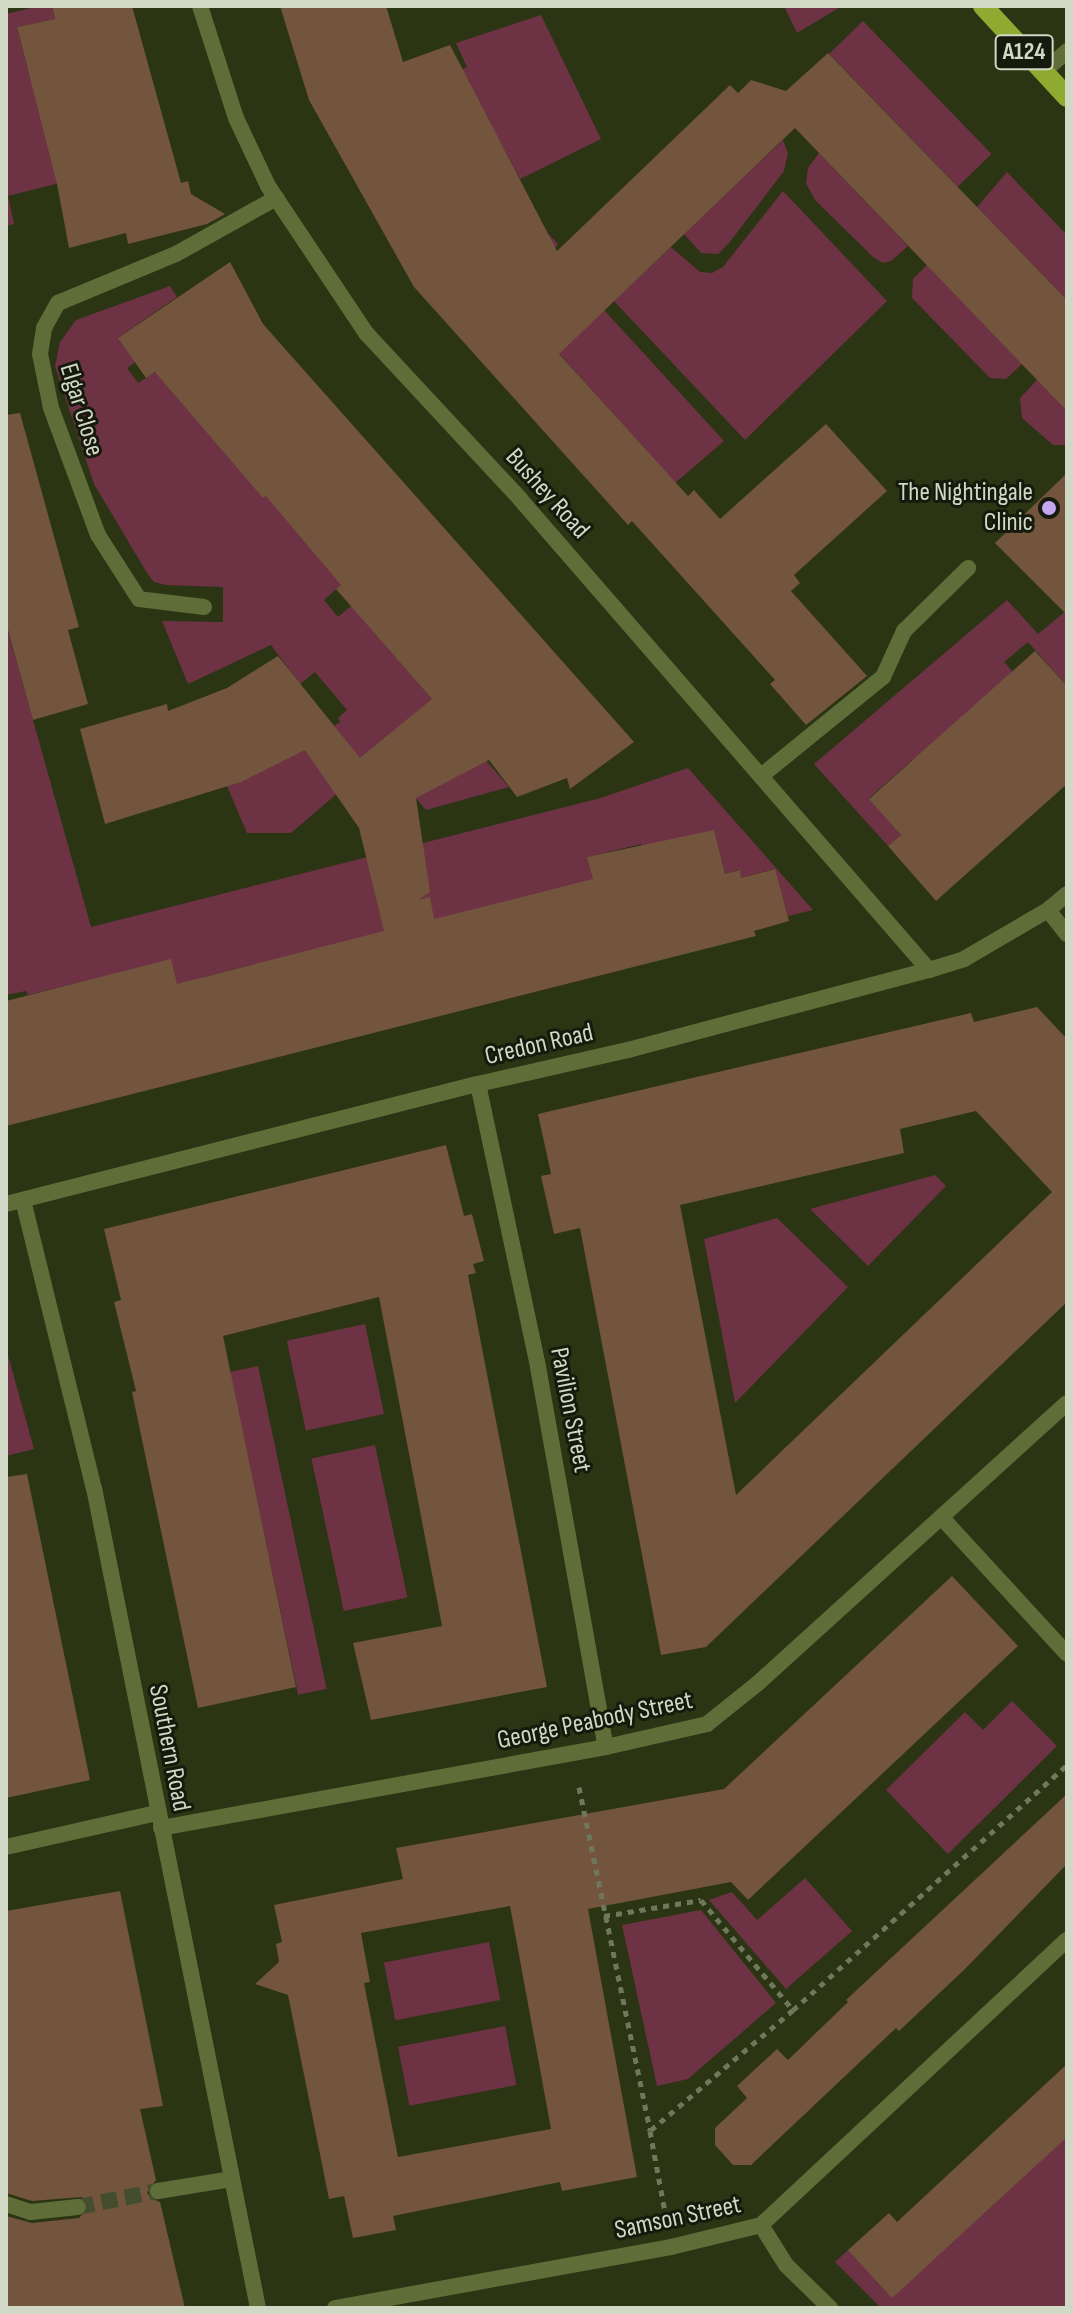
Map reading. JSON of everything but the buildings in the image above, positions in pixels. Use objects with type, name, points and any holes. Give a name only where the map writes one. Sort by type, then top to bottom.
[{"type":"main road","name":"A124","points":[[983,6],[1067,97]]},
{"type":"street","name":"Bushey Road","points":[[200,6],[236,118],[276,198],[366,333],[520,499],[929,970]]},
{"type":"street","points":[[1043,72],[1067,51]]},
{"type":"street","name":"Elgar Close","points":[[204,607],[139,599],[98,535],[51,408],[40,354],[44,328],[58,303],[176,254],[276,198]]},
{"type":"street","points":[[761,776],[883,677],[904,631],[968,568]]},
{"type":"street","name":"Credon Road","points":[[14,1202],[478,1084],[628,1050],[929,970],[964,959],[1048,910],[1067,894]]},
{"type":"street","points":[[1048,910],[1067,934]]},
{"type":"street","name":"Pavilion Street","points":[[478,1084],[538,1367],[606,1747]]},
{"type":"street","name":"Southern Road","points":[[14,1202],[94,1488],[258,2308]]},
{"type":"street","name":"George Peabody Street","points":[[6,1847],[573,1753],[707,1724],[757,1684],[1067,1403]]},
{"type":"street","points":[[942,1518],[1067,1654]]},
{"type":"street","name":"Samson Street","points":[[335,2308],[671,2247],[761,2225],[1067,1940]]},
{"type":"street","points":[[158,2191],[231,2179]]},
{"type":"street","points":[[6,2204],[31,2212],[78,2207]]},
{"type":"street","points":[[761,2225],[786,2265],[830,2308]]},
{"type":"path","points":[[573,1753],[671,2247]]},
{"type":"path","points":[[650,2131],[793,2010],[1067,1765]]},
{"type":"path","points":[[604,1916],[701,1900],[793,2010]]},
{"type":"shaded area","points":[[52,6],[55,19],[17,27],[29,75],[95,174],[8,196],[14,224],[6,226],[6,14]]},
{"type":"shaded area","points":[[784,6],[842,6],[797,33]]},
{"type":"shaded area","points":[[541,15],[601,139],[520,179],[501,143],[436,80],[467,67],[456,43]]},
{"type":"shaded area","points":[[863,21],[992,154],[958,187],[829,54]]},
{"type":"shaded area","points":[[783,140],[788,153],[784,171],[718,254],[701,253],[684,234]]},
{"type":"shaded area","points":[[819,153],[908,246],[891,261],[883,263],[873,257],[815,200],[806,183],[808,168]]},
{"type":"shaded area","points":[[1007,172],[1067,235],[1067,300],[977,207]]},
{"type":"shaded area","points":[[504,187],[558,244],[552,253],[724,441],[675,483],[496,283]]},
{"type":"shaded area","points":[[783,191],[887,301],[745,440],[614,301],[671,247],[700,272],[712,273],[723,267]]},
{"type":"shaded area","points":[[927,265],[1023,363],[1006,379],[990,378],[912,298],[913,279]]},
{"type":"shaded area","points":[[170,286],[177,297],[119,337],[135,362],[127,368],[138,383],[163,367],[263,498],[309,466],[342,584],[324,600],[338,617],[357,601],[386,646],[509,787],[426,810],[380,757],[291,833],[247,833],[227,786],[264,769],[340,722],[338,718],[347,710],[315,672],[300,684],[271,645],[188,684],[162,621],[223,622],[223,587],[166,585],[154,582],[147,573],[94,484],[55,366],[60,342],[76,320]]},
{"type":"shaded area","points":[[1038,379],[1067,410],[1067,445],[1053,445],[1022,418],[1020,398]]},
{"type":"shaded area","points":[[1007,600],[1038,634],[1067,610],[1067,686],[1028,642],[1004,662],[1014,673],[947,798],[912,760],[869,798],[901,835],[888,846],[814,764]]},
{"type":"shaded area","points":[[6,624],[91,927],[601,798],[688,768],[813,910],[788,916],[774,869],[741,878],[739,870],[725,874],[714,830],[653,890],[641,844],[588,857],[600,905],[262,991],[254,964],[200,978],[205,1002],[90,980],[28,995],[26,991],[6,995]]},
{"type":"shaded area","points":[[935,1175],[946,1186],[868,1266],[810,1209]]},
{"type":"shaded area","points":[[777,1218],[848,1287],[735,1403],[704,1239]]},
{"type":"shaded area","points":[[365,1324],[384,1414],[306,1431],[287,1341]]},
{"type":"shaded area","points":[[6,1348],[34,1449],[6,1456]]},
{"type":"shaded area","points":[[258,1366],[327,1689],[298,1695],[230,1372]]},
{"type":"shaded area","points":[[375,1445],[407,1598],[344,1611],[311,1459]]},
{"type":"shaded area","points":[[1012,1701],[1057,1746],[948,1854],[886,1790],[965,1712],[983,1730]]},
{"type":"shaded area","points":[[805,1878],[852,1931],[786,1989],[709,1900],[732,1892],[757,1920]]},
{"type":"shaded area","points":[[701,1910],[776,2003],[688,2079],[657,2086],[622,1925]]},
{"type":"shaded area","points":[[489,1942],[500,2000],[395,2020],[384,1962]]},
{"type":"shaded area","points":[[505,2026],[516,2085],[409,2106],[398,2047]]},
{"type":"shaded area","points":[[1067,2136],[1067,2308],[881,2308],[835,2262],[848,2250]]},
{"type":"tunnel","points":[[78,2207],[158,2191]]},
{"type":"place","name":"The Nightingale Clinic","points":[[1049,508]]}]
